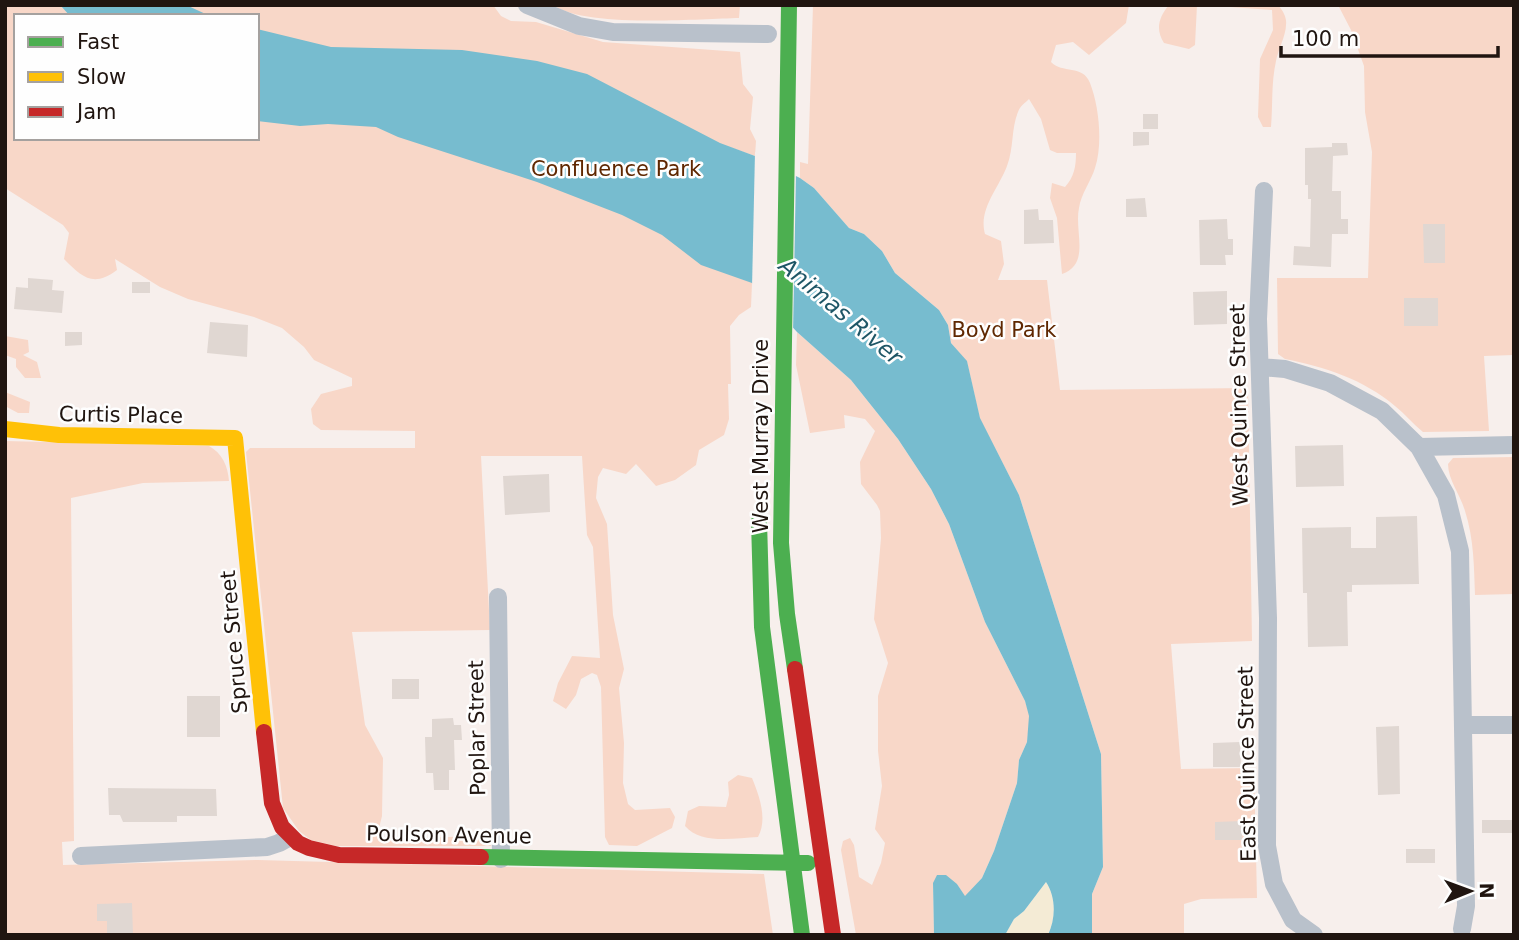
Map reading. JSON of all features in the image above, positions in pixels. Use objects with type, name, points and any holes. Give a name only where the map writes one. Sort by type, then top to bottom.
[{"type":"main road","name":"West Murray Drive","points":[[789,5],[780,514],[782,566],[833,935]]},
{"type":"main road","points":[[768,15],[768,40]]},
{"type":"main road","name":"Curtis Place","points":[[5,429],[59,435],[236,438]]},
{"type":"main road","name":"Spruce Street","points":[[236,438],[269,787],[275,818],[280,828],[290,837]]},
{"type":"main road","name":"West Murray Drive","points":[[760,502],[762,627],[802,935]]},
{"type":"main road","name":"Poulson Avenue","points":[[290,837],[302,846],[321,853],[339,855],[823,863]]},
{"type":"street","points":[[527,5],[579,26],[613,32],[768,40]]},
{"type":"street","name":"West Quince Street","points":[[1264,191],[1258,319],[1268,618]]},
{"type":"street","points":[[1261,368],[1285,369],[1330,383],[1382,411],[1419,447],[1446,495],[1458,537],[1461,579],[1466,933]]},
{"type":"street","points":[[1419,447],[1514,445]]},
{"type":"street","name":"Poplar Street","points":[[498,597],[502,859]]},
{"type":"street","name":"East Quince Street","points":[[1268,618],[1267,846],[1274,884],[1293,920],[1314,935]]},
{"type":"street","points":[[1463,725],[1514,725]]},
{"type":"street","points":[[81,856],[267,847],[290,837]]},
{"type":"green space","name":"Confluence Park","points":[[5,5],[60,5],[68,14],[14,14],[14,140],[259,140],[259,14],[86,14],[79,5],[493,5],[501,16],[511,21],[536,22],[603,42],[740,52],[743,84],[753,97],[750,129],[756,141],[755,156],[729,147],[752,283],[751,307],[739,315],[730,326],[731,384],[728,384],[729,419],[724,435],[699,450],[696,465],[675,480],[656,486],[636,464],[626,474],[603,468],[598,477],[596,498],[607,524],[613,615],[624,669],[619,688],[624,743],[623,783],[628,804],[635,810],[670,808],[675,817],[672,828],[637,846],[609,845],[605,837],[601,687],[597,675],[592,673],[581,679],[576,695],[566,709],[553,701],[558,683],[572,656],[600,658],[593,547],[587,535],[582,456],[481,456],[490,630],[352,632],[365,725],[383,758],[382,816],[377,836],[380,839],[481,836],[490,840],[491,846],[336,846],[311,840],[299,831],[283,808],[246,452],[250,448],[415,448],[415,431],[321,430],[313,424],[311,409],[321,394],[352,386],[352,378],[314,360],[304,347],[282,328],[254,317],[188,299],[160,287],[115,259],[117,270],[109,275],[94,279],[82,275],[64,259],[69,233],[63,225],[5,188]]},
{"type":"green space","points":[[553,5],[740,5],[739,18],[642,20],[590,17]]},
{"type":"green space","name":"Boyd Park","points":[[813,5],[1129,5],[1126,23],[1089,55],[1073,42],[1056,45],[1051,62],[1061,68],[1083,73],[1087,77],[1098,114],[1097,158],[1079,208],[1080,246],[1076,263],[1062,274],[1057,218],[1050,198],[1052,183],[1065,187],[1071,179],[1076,153],[1057,153],[1050,150],[1041,119],[1029,99],[1018,112],[1009,159],[990,199],[984,225],[985,234],[1001,241],[1004,264],[998,280],[1047,280],[1060,390],[1248,388],[1252,641],[1171,644],[1181,769],[1254,768],[1257,898],[1201,899],[1184,904],[1184,935],[1092,935],[1092,894],[1103,867],[1101,754],[1019,495],[980,419],[967,362],[951,343],[948,325],[939,310],[895,273],[882,251],[864,234],[849,228],[814,188],[800,178],[800,162],[808,164]]},
{"type":"green space","points":[[1169,5],[1197,5],[1195,45],[1189,49],[1164,43],[1161,38],[1159,23]]},
{"type":"green space","points":[[1202,5],[1278,5],[1283,12],[1286,29],[1274,69],[1271,127],[1263,127],[1258,117],[1260,59],[1273,30],[1272,10]]},
{"type":"green space","points":[[1338,5],[1514,5],[1514,355],[1484,356],[1489,431],[1423,432],[1395,406],[1357,381],[1285,359],[1278,354],[1277,278],[1368,278],[1372,152],[1365,112],[1364,66],[1351,30]]},
{"type":"green space","points":[[797,332],[851,380],[898,439],[931,489],[949,524],[985,622],[1030,716],[1027,742],[1019,760],[1017,783],[982,878],[965,897],[957,884],[933,883],[934,935],[856,935],[841,850],[843,841],[850,838],[854,845],[859,877],[872,885],[885,843],[875,829],[882,786],[878,751],[878,696],[888,663],[874,619],[881,538],[880,511],[861,484],[860,462],[875,431],[865,419],[844,415],[845,428],[810,433],[796,365]]},
{"type":"green space","points":[[5,336],[28,340],[29,352],[23,355],[37,362],[41,378],[25,378],[16,367],[16,359],[5,355]]},
{"type":"green space","points":[[5,392],[30,402],[29,413],[18,413],[5,406]]},
{"type":"green space","points":[[5,441],[209,446],[221,456],[229,481],[143,483],[71,498],[74,841],[62,842],[63,865],[258,860],[764,874],[773,935],[5,935]]},
{"type":"green space","points":[[1514,457],[1514,594],[1475,595],[1468,522],[1448,464],[1453,458]]},
{"type":"green space","points":[[738,775],[752,778],[757,792],[762,815],[758,837],[709,838],[692,832],[685,826],[688,811],[699,806],[726,807],[728,782]]},
{"type":"sand","points":[[1046,882],[1052,894],[1054,908],[1048,935],[1005,935],[1014,919],[1024,911]]},
{"type":"water","points":[[60,5],[186,5],[206,14],[68,14]]},
{"type":"water","name":"Animas River","points":[[259,29],[331,47],[462,50],[537,61],[587,74],[720,143],[755,156],[800,178],[814,188],[849,228],[864,234],[882,251],[895,273],[939,310],[948,325],[951,343],[967,361],[980,418],[1019,495],[1101,754],[1103,867],[1092,894],[1092,935],[1048,935],[1054,908],[1052,894],[1046,882],[1024,911],[1014,919],[1005,935],[934,935],[933,883],[937,875],[946,875],[957,884],[965,896],[982,878],[994,851],[1017,783],[1019,760],[1027,742],[1029,716],[1025,701],[985,622],[949,524],[931,489],[898,439],[851,380],[797,332],[752,283],[701,265],[662,235],[622,215],[537,182],[398,137],[376,127],[328,124],[300,126],[259,121]]},
{"type":"pier","points":[[755,152],[796,172],[793,333],[752,288]]},
{"type":"building","points":[[1143,114],[1158,114],[1158,129],[1143,129]]},
{"type":"building","points":[[1133,132],[1149,132],[1149,145],[1133,146]]},
{"type":"building","points":[[1332,143],[1347,143],[1348,155],[1333,156],[1332,191],[1341,191],[1341,219],[1348,219],[1348,234],[1332,234],[1331,267],[1293,265],[1294,246],[1310,247],[1311,199],[1308,199],[1308,185],[1305,185],[1305,148],[1332,147]]},
{"type":"building","points":[[1145,198],[1147,217],[1126,217],[1126,199]]},
{"type":"building","points":[[1038,209],[1039,220],[1053,220],[1054,243],[1024,244],[1024,210]]},
{"type":"building","points":[[1227,219],[1228,239],[1233,239],[1233,255],[1225,255],[1226,265],[1200,265],[1199,220]]},
{"type":"building","points":[[1423,224],[1445,224],[1445,263],[1424,263]]},
{"type":"building","points":[[28,278],[53,280],[52,290],[64,291],[62,313],[14,309],[16,287],[28,288]]},
{"type":"building","points":[[132,282],[150,282],[150,293],[132,293]]},
{"type":"building","points":[[1227,291],[1227,324],[1194,325],[1193,292]]},
{"type":"building","points":[[1404,298],[1438,298],[1438,326],[1404,326]]},
{"type":"building","points":[[210,322],[248,325],[247,357],[207,353]]},
{"type":"building","points":[[65,332],[82,332],[82,345],[65,346]]},
{"type":"building","points":[[1343,445],[1344,486],[1296,487],[1295,446]]},
{"type":"building","points":[[549,474],[550,512],[505,515],[503,476]]},
{"type":"building","points":[[1417,516],[1419,584],[1352,585],[1352,592],[1347,592],[1348,646],[1308,647],[1307,593],[1303,593],[1302,528],[1351,527],[1351,548],[1376,548],[1376,517]]},
{"type":"building","points":[[392,679],[419,679],[419,699],[392,699]]},
{"type":"building","points":[[187,696],[220,696],[220,737],[187,737]]},
{"type":"building","points":[[453,718],[454,725],[461,725],[462,740],[454,740],[455,770],[449,770],[449,790],[434,790],[433,773],[426,773],[425,737],[432,737],[432,719]]},
{"type":"building","points":[[1399,726],[1400,794],[1378,795],[1376,727]]},
{"type":"building","points":[[1240,742],[1241,767],[1213,767],[1213,743]]},
{"type":"building","points":[[108,788],[216,789],[217,816],[177,816],[177,822],[123,822],[120,815],[109,815]]},
{"type":"building","points":[[1482,820],[1514,820],[1514,833],[1482,833]]},
{"type":"building","points":[[1242,821],[1242,840],[1215,840],[1215,822]]},
{"type":"building","points":[[1406,849],[1435,849],[1435,863],[1406,863]]},
{"type":"building","points":[[132,903],[133,935],[107,935],[107,921],[97,921],[97,904]]},
{"type":"traffic: fast","points":[[789,5],[781,543],[795,669]]},
{"type":"traffic: fast","points":[[759,521],[762,627],[802,935]]},
{"type":"traffic: fast","points":[[481,857],[808,863]]},
{"type":"traffic: slow","points":[[5,429],[59,435],[235,438],[264,732]]},
{"type":"traffic: jam","points":[[795,669],[833,935]]},
{"type":"traffic: jam","points":[[264,732],[272,803],[282,827],[298,843],[339,855],[481,857]]}]
